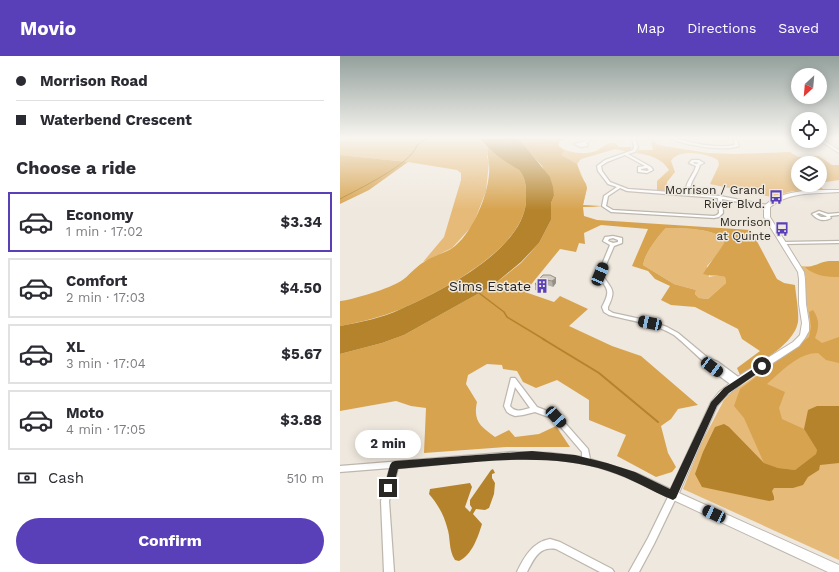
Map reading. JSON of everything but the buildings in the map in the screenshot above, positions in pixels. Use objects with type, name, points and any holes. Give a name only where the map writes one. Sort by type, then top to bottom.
[{"type":"street","points":[[604,162],[599,166],[600,171],[609,183],[618,188],[634,191],[720,196],[767,206]]},
{"type":"street","points":[[639,162],[647,167]]},
{"type":"street","points":[[688,194],[688,183],[698,168],[698,165]]},
{"type":"street","points":[[618,188],[605,198],[604,206],[607,209],[714,217],[721,213],[720,196]]},
{"type":"street","points":[[767,206],[777,198],[787,194],[839,191]]},
{"type":"street","points":[[634,572],[673,495],[711,408],[720,396],[737,383],[796,344],[802,337],[805,329],[802,301],[803,277],[784,243],[767,217],[767,206]]},
{"type":"street","points":[[828,215],[839,214]]},
{"type":"street","points":[[784,243],[839,242]]},
{"type":"street","points":[[612,245],[600,274],[602,279],[607,283],[611,292],[610,298],[605,307],[606,311],[611,314],[650,323],[676,334],[712,363],[712,367],[737,383]]},
{"type":"street","points":[[535,409],[516,414],[508,410],[507,406],[513,380],[535,409],[556,417],[585,451],[587,462]]},
{"type":"street","points":[[340,469],[512,455],[551,456],[587,462],[635,477],[839,570]]},
{"type":"street","points":[[389,572],[385,501],[395,465]]},
{"type":"street","points":[[522,572],[537,548],[550,544],[557,545],[609,572]]},
{"type":"shaded area","points":[[340,162],[408,162],[369,190],[340,204]]},
{"type":"shaded area","points":[[408,162],[489,162],[486,191],[473,225],[452,248],[423,262],[444,237],[461,180],[461,173],[457,170]]},
{"type":"shaded area","points":[[507,162],[538,162],[550,177],[554,196],[551,203],[551,220],[539,243],[521,262],[492,286],[404,335],[382,343],[340,354],[340,326],[386,315],[418,301],[457,280],[495,253],[510,237],[521,220],[526,202],[526,189],[525,181],[519,170]]},
{"type":"shaded area","points":[[508,162],[522,173],[525,181],[526,202],[521,220],[510,236],[495,252],[477,267],[437,291],[394,312],[340,326],[340,301],[371,293],[396,284],[430,258],[451,249],[459,242],[467,233],[484,198],[489,173],[489,163]]},
{"type":"shaded area","points":[[538,162],[574,162],[577,164],[587,188],[583,205],[601,206],[583,207],[584,216],[597,220],[751,230],[777,279],[784,283],[795,285],[798,322],[795,330],[783,346],[740,375],[737,368],[760,351],[742,339],[738,329],[695,307],[671,305],[661,300],[670,286],[655,279],[648,271],[632,266],[648,229],[601,225],[584,233],[585,244],[579,243],[576,252],[560,249],[525,292],[554,302],[560,296],[588,309],[569,326],[612,346],[641,356],[698,405],[678,409],[671,419],[661,426],[668,453],[676,467],[672,472],[656,477],[617,456],[626,435],[589,420],[589,400],[557,380],[536,388],[523,382],[517,371],[503,369],[502,365],[487,364],[468,375],[466,384],[477,402],[477,419],[485,430],[495,437],[509,430],[515,437],[539,434],[556,426],[570,447],[506,447],[424,453],[426,408],[411,406],[396,401],[340,411],[340,354],[382,343],[404,335],[492,286],[521,263],[539,243],[551,220],[551,203],[554,196],[542,166]],"holes":[[[666,228],[689,229],[715,233],[725,241],[703,274],[725,277],[726,283],[708,299],[699,298],[695,294],[696,290],[674,284],[643,265],[652,245]]]},
{"type":"shaded area","points":[[559,162],[579,162],[577,164],[587,188],[583,205],[602,207],[582,207]]},
{"type":"shaded area","points":[[662,162],[671,162],[675,172],[667,182],[666,192],[657,191],[657,181],[669,170]]},
{"type":"shaded area","points":[[718,162],[791,162],[791,192],[771,197],[710,184],[719,165]]},
{"type":"shaded area","points":[[827,162],[832,165],[839,165],[839,180],[827,182]]},
{"type":"shaded area","points":[[666,228],[707,231],[715,233],[725,241],[719,253],[707,266],[709,277],[719,275],[725,277],[726,283],[708,299],[699,298],[695,294],[696,290],[674,284],[643,265],[649,250]]},
{"type":"shaded area","points":[[839,261],[839,277],[817,274],[805,267],[823,262]]},
{"type":"shaded area","points":[[839,262],[839,560],[683,489],[701,444],[724,400],[732,392],[773,364],[808,334],[810,323],[804,288],[806,277],[800,266],[826,268]]},
{"type":"shaded area","points":[[813,310],[817,317],[818,324],[815,338],[822,343],[839,337],[839,363],[826,360],[818,353],[804,356],[784,368],[767,384],[785,392],[779,408],[782,419],[804,429],[817,450],[816,454],[795,470],[778,468],[764,463],[744,418],[734,406],[740,389],[809,337],[811,327],[809,312]]},
{"type":"shaded area","points":[[817,406],[839,406],[839,463],[820,465],[819,470],[808,477],[803,485],[793,488],[774,488],[772,491],[774,500],[769,501],[702,487],[695,474],[703,452],[715,427],[724,424],[729,427],[764,463],[778,468],[795,470],[816,454],[817,450],[804,429],[808,410]]},
{"type":"shaded area","points":[[493,469],[495,473],[492,474],[492,478],[495,483],[494,494],[489,508],[485,510],[476,509],[473,514],[482,524],[476,540],[468,555],[459,561],[455,560],[451,552],[446,523],[440,509],[429,494],[430,489],[470,483],[472,487],[465,507],[470,512],[472,508],[470,505],[470,500]]},
{"type":"waterway","points":[[340,199],[371,183],[402,162]]},
{"type":"waterway","points":[[479,293],[504,312],[507,317],[545,340]]},
{"type":"waterway","points":[[543,339],[599,373],[658,422]]},
{"type":"place","name":"Morrison / Grand River Blvd.","points":[[776,197]]},
{"type":"place","name":"Morrison at Quinte","points":[[782,229]]},
{"type":"place","name":"Sims Estate","points":[[542,286]]},
{"type":"route","points":[[388,488],[395,465],[512,455],[532,455],[575,459],[607,467],[635,477],[673,495],[711,408],[720,396],[727,390],[762,366]]}]
